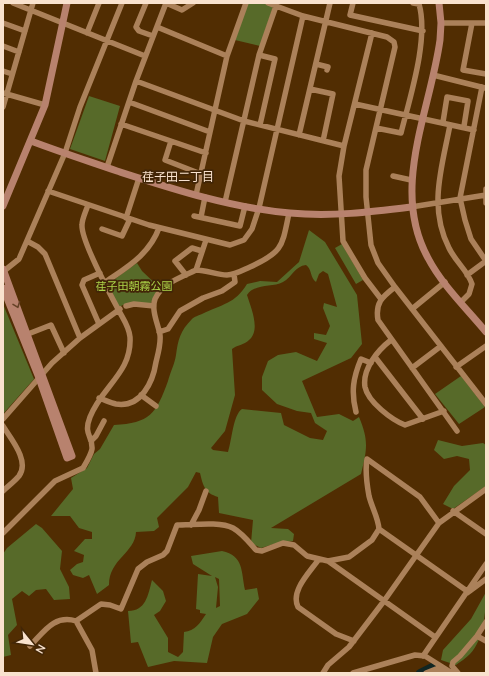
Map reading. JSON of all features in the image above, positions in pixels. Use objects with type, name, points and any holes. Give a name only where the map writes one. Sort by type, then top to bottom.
[{"type":"street","points":[[13,3],[145,56]]},
{"type":"street","points":[[3,107],[5,93],[33,3]]},
{"type":"street","points":[[3,206],[45,105],[67,3]]},
{"type":"street","points":[[87,33],[99,3]]},
{"type":"street","points":[[3,288],[41,376],[72,456],[67,458],[41,376],[28,334],[4,270],[19,259],[27,241],[65,153],[106,41],[122,3]]},
{"type":"street","points":[[146,3],[136,27],[139,31],[153,36]]},
{"type":"street","points":[[107,167],[136,81],[166,3],[182,10],[193,3]]},
{"type":"street","points":[[196,195],[214,110],[228,56],[246,3]]},
{"type":"street","points":[[268,3],[303,16],[392,39],[395,47],[365,176],[369,234],[374,254],[395,287],[486,404]]},
{"type":"street","points":[[299,135],[330,3]]},
{"type":"street","points":[[353,3],[350,15],[423,31]]},
{"type":"street","points":[[376,128],[401,133],[423,31],[419,4],[413,3]]},
{"type":"street","points":[[439,3],[441,23],[439,50],[411,180],[411,207],[422,247],[430,263],[486,332]]},
{"type":"street","points":[[225,202],[259,55],[279,6]]},
{"type":"street","points":[[48,191],[159,228],[206,240],[230,245],[244,240],[252,229],[259,208],[303,16]]},
{"type":"street","points":[[3,23],[25,31]]},
{"type":"street","points":[[441,23],[486,23]]},
{"type":"street","points":[[472,23],[463,70],[486,74]]},
{"type":"street","points":[[157,27],[228,56]]},
{"type":"street","points":[[372,33],[344,146],[339,176],[343,241],[365,278],[381,299]]},
{"type":"street","points":[[3,46],[19,52]]},
{"type":"street","points":[[259,55],[275,58],[260,125]]},
{"type":"street","points":[[316,64],[328,67],[327,70]]},
{"type":"street","points":[[3,71],[12,74]]},
{"type":"street","points":[[433,75],[484,88],[460,198],[471,239],[486,261],[467,275]]},
{"type":"street","points":[[136,81],[244,121],[344,146]]},
{"type":"street","points":[[310,89],[333,94],[323,141]]},
{"type":"street","points":[[5,93],[45,105]]},
{"type":"street","points":[[442,122],[447,97],[468,101],[464,126]]},
{"type":"street","points":[[129,102],[210,132]]},
{"type":"street","points":[[355,104],[442,122],[450,125],[464,126],[474,130]]},
{"type":"street","points":[[121,124],[206,153]]},
{"type":"street","points":[[450,125],[436,202],[442,231],[449,249],[471,281],[472,289],[461,302]]},
{"type":"street","points":[[31,141],[140,178],[196,195],[245,206],[289,213],[367,213],[411,207],[486,193],[486,203]]},
{"type":"street","points":[[171,141],[165,160],[201,174]]},
{"type":"street","points":[[393,176],[411,180]]},
{"type":"street","points":[[102,229],[122,236],[140,178]]},
{"type":"street","points":[[201,217],[205,197]]},
{"type":"street","points":[[3,533],[55,481],[83,468],[92,450],[91,441],[87,434],[88,422],[99,398],[120,375],[125,366],[130,337],[128,327],[122,308],[104,283],[83,234],[82,225],[88,205]]},
{"type":"street","points":[[194,216],[240,226],[245,206]]},
{"type":"street","points":[[99,398],[115,404],[122,404],[137,399],[150,383],[154,373],[159,343],[159,332],[154,301],[161,290],[196,270],[219,274],[234,274],[271,257],[278,251],[283,242],[289,213]]},
{"type":"street","points":[[104,283],[142,256],[155,240],[159,228]]},
{"type":"street","points":[[196,270],[206,240]]},
{"type":"street","points":[[27,241],[38,246],[45,254],[80,338]]},
{"type":"street","points":[[186,275],[175,261],[192,248],[202,251]]},
{"type":"street","points":[[99,324],[82,285],[84,280],[100,273]]},
{"type":"street","points":[[159,332],[168,329],[180,311],[203,298],[222,292],[235,282],[234,274]]},
{"type":"street","points":[[412,309],[445,282]]},
{"type":"street","points":[[395,287],[381,299],[378,304],[378,320],[457,431]]},
{"type":"street","points":[[3,419],[41,376],[80,338],[122,308],[134,304],[154,306]]},
{"type":"street","points":[[28,334],[51,325],[64,353]]},
{"type":"street","points":[[391,340],[378,351],[365,380],[365,388],[377,406],[386,414],[405,424],[444,411]]},
{"type":"street","points":[[412,368],[441,346]]},
{"type":"street","points":[[456,367],[486,346]]},
{"type":"street","points":[[375,357],[423,419]]},
{"type":"street","points":[[356,412],[352,389],[354,376],[361,359],[371,364]]},
{"type":"street","points":[[141,395],[156,406]]},
{"type":"street","points":[[91,441],[96,436],[104,421]]},
{"type":"street","points":[[3,426],[22,459],[23,465],[19,476],[3,491]]},
{"type":"street","points":[[76,621],[101,604],[110,605],[121,610],[138,568],[147,562],[163,556],[167,551],[177,525],[228,526],[242,534],[256,550],[262,551],[283,544],[294,545],[308,556],[328,561],[350,557],[372,540],[379,529],[378,516],[369,497],[365,470],[367,460],[420,497],[439,523]]},
{"type":"street","points":[[323,673],[328,665],[338,658],[354,641],[439,523],[453,511],[486,489]]},
{"type":"street","points":[[191,525],[199,510],[206,491]]},
{"type":"street","points":[[453,511],[486,534]]},
{"type":"street","points":[[379,529],[417,555],[465,593]]},
{"type":"street","points":[[319,559],[296,592],[296,602],[298,607],[336,634],[354,641]]},
{"type":"street","points":[[328,561],[435,637]]},
{"type":"street","points":[[422,656],[486,564]]},
{"type":"street","points":[[465,593],[486,579]]},
{"type":"street","points":[[30,646],[47,626],[61,620],[71,619],[76,621],[92,650],[96,673]]},
{"type":"street","points":[[458,673],[452,666],[453,662],[477,636],[486,622]]},
{"type":"street","points":[[477,636],[486,641]]},
{"type":"street","points":[[353,673],[415,655],[422,656],[436,662],[449,672]]},
{"type":"street","points":[[426,673],[436,669],[449,672]]},
{"type":"green space","points":[[248,3],[264,3],[273,7],[260,46],[235,40]]},
{"type":"green space","points":[[89,96],[120,106],[105,161],[70,149]]},
{"type":"green space","points":[[309,230],[325,242],[357,295],[362,344],[351,358],[302,381],[317,417],[339,414],[353,421],[359,417],[366,439],[365,458],[361,474],[271,528],[288,529],[294,534],[293,541],[261,548],[251,543],[253,520],[219,513],[218,497],[207,491],[200,473],[196,472],[188,487],[157,518],[159,527],[154,531],[136,532],[135,539],[113,569],[110,576],[109,585],[97,594],[89,575],[83,578],[73,575],[70,570],[77,564],[83,562],[84,555],[74,551],[85,539],[92,539],[92,532],[79,528],[70,516],[51,516],[73,489],[71,478],[87,468],[94,454],[100,449],[114,425],[136,422],[144,419],[155,409],[160,402],[175,361],[180,336],[192,319],[233,300],[247,284],[260,281],[277,282],[299,262]],"holes":[[[306,265],[316,282],[319,274],[323,271],[328,274],[337,307],[324,303],[323,308],[330,326],[326,335],[314,333],[314,339],[327,343],[317,361],[296,352],[278,355],[268,361],[262,377],[262,390],[277,404],[297,411],[311,413],[315,423],[327,431],[323,440],[310,438],[284,425],[281,413],[242,409],[239,412],[235,422],[228,452],[213,450],[211,448],[225,431],[235,395],[232,349],[247,342],[253,336],[255,325],[253,312],[247,295],[250,291],[259,287],[283,282],[299,267]]]},
{"type":"green space","points":[[342,244],[363,280],[356,284],[335,248]]},
{"type":"green space","name":"荏子田朝霧公園","points":[[137,263],[142,271],[159,287],[151,303],[127,303],[119,307],[108,284]]},
{"type":"green space","points":[[3,304],[34,379],[3,414]]},
{"type":"green space","points":[[461,376],[485,407],[459,424],[435,394]]},
{"type":"green space","points":[[438,440],[462,446],[483,443],[486,445],[486,486],[453,509],[443,504],[454,486],[470,470],[469,459],[457,456],[444,459],[434,450]]},
{"type":"green space","points":[[36,524],[42,528],[62,551],[60,569],[69,587],[70,599],[54,600],[46,589],[36,590],[29,596],[22,591],[12,599],[17,625],[8,635],[11,655],[3,657],[3,554],[7,548]]},
{"type":"green space","points":[[222,551],[229,553],[238,561],[240,565],[245,590],[257,588],[259,599],[247,614],[222,624],[213,637],[207,663],[174,661],[148,667],[138,642],[131,643],[128,611],[139,608],[142,605],[147,596],[152,580],[163,591],[166,601],[160,611],[154,615],[168,638],[168,652],[178,657],[183,652],[184,632],[194,628],[206,614],[200,613],[200,610],[196,609],[198,574],[212,576],[193,564],[191,556]],"holes":[[[215,577],[219,579],[220,606],[216,608],[218,587]]]},
{"type":"green space","points":[[486,592],[483,624],[475,648],[456,665],[441,660],[443,650],[471,619]]},
{"type":"waterway","points":[[420,673],[436,665]]},
{"type":"district","name":"荏子田二丁目","points":[[178,177]]}]
